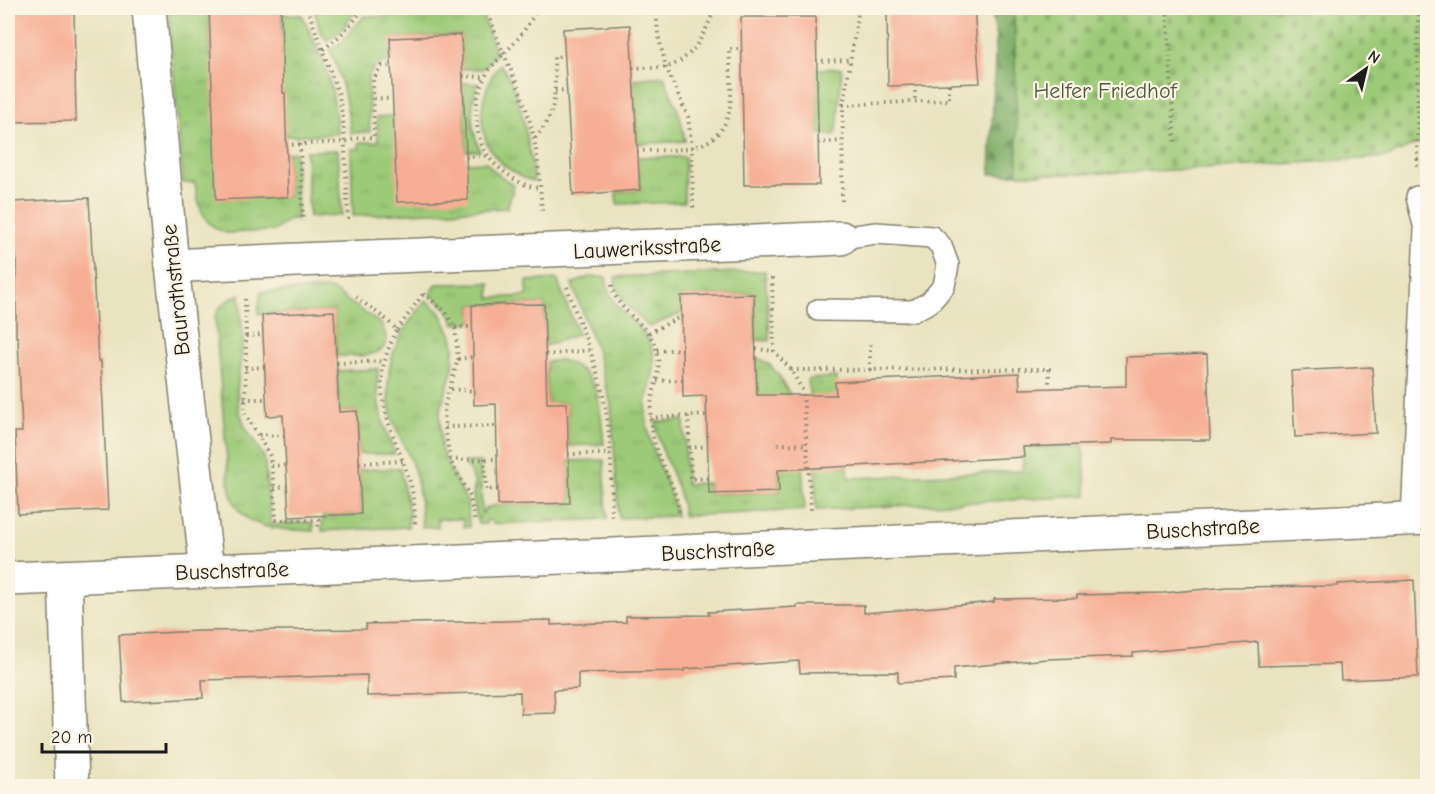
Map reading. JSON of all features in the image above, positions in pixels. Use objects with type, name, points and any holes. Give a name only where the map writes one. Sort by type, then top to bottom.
[{"type":"street","name":"Baurothstraße","points":[[149,8],[172,266],[207,571]]},
{"type":"street","name":"Lauweriksstraße","points":[[172,266],[841,238]]},
{"type":"street","name":"Buschstraße","points":[[8,579],[613,555],[1420,518]]},
{"type":"street","points":[[65,577],[72,786]]},
{"type":"lane","points":[[1417,197],[1425,229],[1420,518]]},
{"type":"lane","name":"Lauweriksstraße","points":[[818,310],[912,311],[930,302],[944,286],[948,266],[941,246],[932,237],[876,233],[841,238]]},
{"type":"path","points":[[307,8],[339,95],[345,142],[345,290],[387,320],[397,330],[384,361],[383,399],[388,422],[409,478],[415,512],[416,562]]},
{"type":"path","points":[[323,50],[342,35],[363,8]]},
{"type":"path","points":[[487,8],[503,54],[524,102],[535,138],[541,189],[554,251],[600,380],[606,406],[613,555]]},
{"type":"path","points":[[538,8],[515,42],[484,77],[477,114],[478,134],[486,156],[513,179],[530,188],[541,189]]},
{"type":"path","points":[[656,8],[658,34],[666,67],[688,117],[692,147],[694,245]]},
{"type":"path","points":[[633,68],[666,67],[681,59],[695,48],[707,30],[715,8]]},
{"type":"path","points":[[841,238],[843,105],[859,8]]},
{"type":"path","points":[[1167,8],[1175,145]]},
{"type":"path","points":[[1417,197],[1418,8]]},
{"type":"path","points":[[638,151],[692,147],[708,143],[717,135],[724,125],[731,101],[729,49],[741,48]]},
{"type":"path","points":[[535,138],[553,111],[554,57],[565,56]]},
{"type":"path","points":[[816,61],[850,60]]},
{"type":"path","points":[[286,145],[345,142],[374,137],[373,79],[382,66],[392,66]]},
{"type":"path","points":[[463,76],[484,77]]},
{"type":"path","points":[[843,105],[949,99],[949,84]]},
{"type":"path","points":[[915,85],[915,101]]},
{"type":"path","points":[[555,91],[566,90]]},
{"type":"path","points":[[374,98],[393,99]]},
{"type":"path","points":[[818,143],[842,141]]},
{"type":"path","points":[[300,144],[304,259]]},
{"type":"path","points":[[466,157],[486,156]]},
{"type":"path","points":[[1417,159],[1428,158]]},
{"type":"path","points":[[771,242],[774,351],[791,370],[803,391],[808,445],[812,545]]},
{"type":"path","points":[[611,248],[611,280],[614,294],[620,305],[649,333],[657,351],[660,367],[650,418],[657,452],[677,495],[681,551]]},
{"type":"path","points":[[246,262],[245,413],[270,456],[276,520],[319,520],[316,567]]},
{"type":"path","points":[[423,294],[444,310],[455,327],[458,358],[444,408],[445,427],[450,460],[470,497],[475,533]]},
{"type":"path","points":[[649,333],[682,316]]},
{"type":"path","points":[[455,327],[472,327]]},
{"type":"path","points":[[246,336],[263,335]]},
{"type":"path","points":[[657,351],[682,349]]},
{"type":"path","points":[[546,355],[589,350]]},
{"type":"path","points":[[756,350],[774,351]]},
{"type":"path","points":[[458,358],[473,357]]},
{"type":"path","points":[[337,363],[384,361]]},
{"type":"path","points":[[245,368],[265,367]]},
{"type":"path","points":[[791,370],[1050,369],[1049,385]]},
{"type":"path","points":[[657,381],[683,380]]},
{"type":"path","points":[[451,389],[474,391]]},
{"type":"path","points":[[244,399],[266,399]]},
{"type":"path","points":[[650,418],[707,415]]},
{"type":"path","points":[[688,416],[691,479],[708,478]]},
{"type":"path","points":[[445,427],[496,426]]},
{"type":"path","points":[[258,435],[284,436]]},
{"type":"path","points":[[778,444],[808,445]]},
{"type":"path","points":[[689,448],[708,446]]},
{"type":"path","points":[[568,454],[610,454]]},
{"type":"path","points":[[485,459],[486,490],[498,489]]},
{"type":"path","points":[[450,460],[496,459]]},
{"type":"path","points":[[359,463],[403,460]]},
{"type":"path","points":[[271,466],[286,465]]},
{"type":"path","points":[[274,488],[287,486]]},
{"type":"green space","points":[[168,8],[209,8],[210,58],[282,57],[282,14],[302,15],[323,61],[332,90],[338,134],[286,136],[284,93],[213,95],[217,199],[288,197],[287,153],[295,152],[297,219],[290,219],[274,231],[226,233],[206,220],[200,207],[195,183],[183,183]]},
{"type":"green space","points":[[314,8],[358,8],[341,31],[327,41],[320,31]]},
{"type":"green space","points":[[391,8],[480,8],[496,54],[483,69],[462,69],[461,35],[391,38],[391,59],[374,67],[368,77],[370,132],[351,133],[344,91],[330,50],[343,41],[364,16],[390,17]]},
{"type":"green space","points":[[991,8],[1014,8],[1018,174],[990,174],[996,34]]},
{"type":"green space","name":"Helfer Friedhof","points":[[1014,8],[1427,8],[1427,142],[1416,144],[1388,157],[1223,168],[1081,174],[1018,174]]},
{"type":"green space","points":[[500,64],[514,88],[519,104],[534,181],[518,175],[497,159],[484,133],[482,119],[486,90]]},
{"type":"green space","points":[[842,68],[837,132],[834,135],[818,134],[816,69]]},
{"type":"green space","points":[[664,76],[680,116],[685,141],[637,144],[633,79]]},
{"type":"green space","points":[[463,83],[477,84],[472,118],[480,151],[466,151]]},
{"type":"green space","points":[[393,116],[466,163],[486,162],[514,186],[507,208],[353,216],[351,149],[359,149],[359,142],[378,142],[377,117]]},
{"type":"green space","points":[[338,150],[342,215],[309,217],[306,151]]},
{"type":"green space","points":[[638,157],[685,157],[684,202],[617,204],[616,192],[640,190]]},
{"type":"green space","points":[[765,271],[770,341],[755,340],[754,294],[681,296],[682,313],[649,327],[623,299],[615,277]]},
{"type":"green space","points":[[589,277],[606,277],[613,299],[641,329],[652,348],[654,363],[646,406],[646,421],[676,516],[619,518],[611,404],[596,349],[572,284]]},
{"type":"green space","points":[[557,279],[578,334],[545,346],[544,304],[472,305],[472,322],[455,324],[445,307],[430,294],[437,284],[490,283],[490,298],[527,296],[527,281]]},
{"type":"green space","points":[[331,289],[381,324],[386,336],[381,350],[374,354],[336,356],[334,311],[258,314],[261,292]]},
{"type":"green space","points":[[240,294],[243,341],[237,390],[239,409],[245,427],[264,457],[271,525],[309,522],[313,524],[313,531],[280,529],[258,524],[240,512],[231,496],[215,318],[221,306]]},
{"type":"green space","points":[[426,300],[440,312],[452,336],[453,367],[440,412],[441,448],[467,502],[469,527],[463,527],[463,519],[438,519],[438,527],[422,527],[416,476],[389,403],[388,386],[394,351],[412,318]]},
{"type":"green space","points":[[756,358],[773,369],[793,400],[757,395]]},
{"type":"green space","points":[[560,360],[574,365],[592,382],[599,405],[604,444],[568,446],[567,403],[547,403],[546,362]]},
{"type":"green space","points":[[378,369],[380,413],[395,454],[359,454],[357,411],[339,412],[337,371]]},
{"type":"green space","points":[[836,377],[839,467],[848,467],[849,478],[1023,471],[1022,437],[1038,435],[1038,448],[1083,445],[1087,496],[816,510],[815,443],[808,379]]},
{"type":"green space","points":[[684,420],[686,484],[708,483],[709,494],[779,492],[778,451],[801,451],[805,510],[683,516],[678,491],[661,446],[656,422]]},
{"type":"green space","points":[[604,460],[607,519],[492,524],[491,520],[487,520],[486,524],[478,524],[473,496],[475,483],[465,462],[480,462],[482,514],[486,508],[498,505],[570,503],[568,461]]},
{"type":"green space","points":[[400,468],[409,513],[408,527],[322,531],[323,515],[361,514],[359,470]]},
{"type":"building","points":[[8,8],[74,8],[76,121],[8,122]]},
{"type":"building","points":[[209,8],[281,8],[288,197],[216,200]]},
{"type":"building","points":[[887,8],[974,8],[980,83],[888,86]]},
{"type":"building","points":[[741,17],[816,17],[819,185],[744,185]]},
{"type":"building","points":[[630,25],[640,190],[573,195],[563,29]]},
{"type":"building","points":[[461,35],[468,200],[397,202],[390,38]]},
{"type":"building","points":[[89,198],[98,361],[101,361],[108,510],[18,514],[15,432],[22,432],[18,337],[16,337],[16,262],[12,202]]},
{"type":"building","points":[[754,294],[757,395],[836,395],[835,382],[1019,373],[1020,389],[1126,386],[1126,357],[1207,354],[1210,440],[1111,440],[1111,444],[1023,447],[1024,457],[778,470],[779,492],[709,494],[706,396],[683,397],[681,296]]},
{"type":"building","points":[[544,304],[547,403],[567,403],[570,503],[498,505],[496,404],[474,405],[472,305]]},
{"type":"building","points":[[334,311],[339,412],[357,411],[361,514],[289,517],[283,415],[267,416],[262,315]]},
{"type":"building","points":[[1372,367],[1376,433],[1295,437],[1291,371]]},
{"type":"building","points":[[1414,580],[1418,677],[1341,680],[1340,664],[1259,666],[1258,642],[1133,653],[1133,656],[1047,659],[954,668],[954,680],[898,683],[898,672],[800,673],[799,661],[684,669],[684,671],[578,673],[578,689],[554,690],[555,713],[521,714],[520,692],[367,696],[367,675],[202,680],[203,698],[123,702],[119,635],[199,631],[366,629],[366,624],[551,620],[551,625],[626,622],[626,616],[709,615],[708,612],[797,607],[797,605],[864,605],[864,613],[994,602],[994,599],[1077,598],[1077,595],[1163,593],[1227,587],[1337,586],[1337,584]]}]
